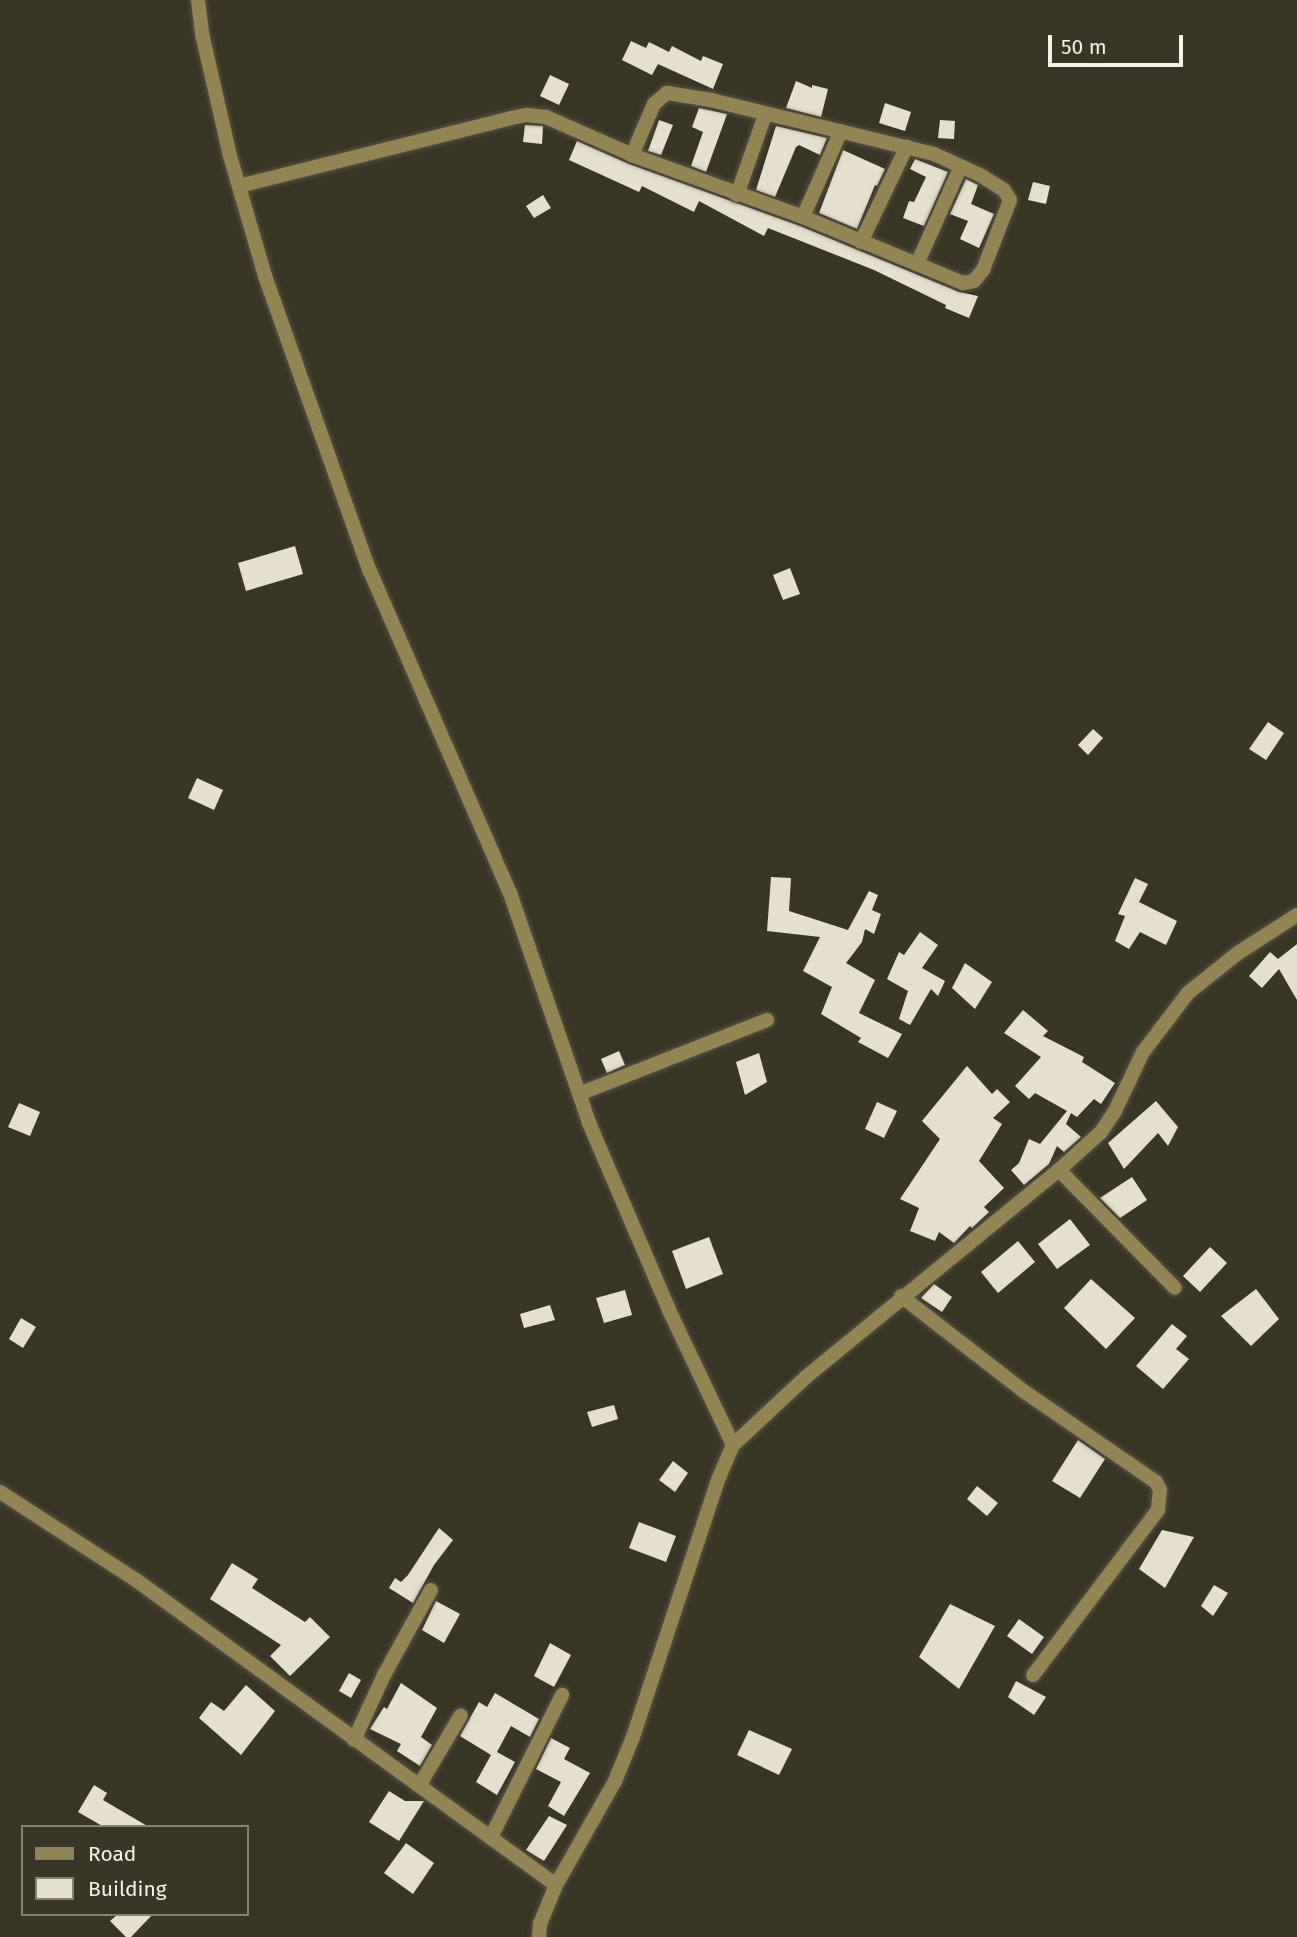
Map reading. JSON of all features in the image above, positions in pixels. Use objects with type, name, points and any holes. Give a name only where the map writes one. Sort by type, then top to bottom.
[{"type":"street","points":[[198,0],[202,38],[230,156],[265,276],[369,569],[510,893],[579,1094],[669,1310],[733,1445]]},
{"type":"street","points":[[240,186],[527,115],[546,117],[632,155],[803,217],[963,282],[974,281],[983,270],[1010,200],[1004,190],[961,166],[907,146],[667,93],[654,104],[632,155]]},
{"type":"street","points":[[737,195],[765,115]]},
{"type":"street","points":[[803,217],[841,131]]},
{"type":"street","points":[[861,242],[907,146]]},
{"type":"street","points":[[917,264],[961,166]]},
{"type":"street","points":[[539,1937],[540,1924],[555,1885],[615,1781],[634,1737],[718,1480],[733,1445],[806,1377],[901,1296],[1059,1170],[1101,1132],[1115,1111],[1143,1052],[1188,993],[1238,953],[1297,915]]},
{"type":"street","points":[[579,1094],[767,1020]]},
{"type":"street","points":[[1059,1170],[1175,1289]]},
{"type":"street","points":[[901,1296],[1022,1390],[1156,1482],[1160,1490],[1158,1510],[1033,1675]]},
{"type":"street","points":[[0,1492],[136,1580],[555,1885]]},
{"type":"street","points":[[354,1740],[384,1675],[430,1590]]},
{"type":"street","points":[[491,1837],[562,1695]]},
{"type":"street","points":[[419,1786],[461,1715]]},
{"type":"building","points":[[631,41],[646,48],[649,42],[669,52],[672,46],[701,61],[703,56],[723,64],[713,89],[658,64],[652,75],[622,60]]},
{"type":"building","points":[[550,75],[569,84],[559,105],[540,96]]},
{"type":"building","points":[[796,81],[812,88],[812,85],[828,89],[821,117],[786,108]]},
{"type":"building","points":[[885,103],[911,112],[905,131],[879,123]]},
{"type":"building","points":[[699,108],[727,114],[706,172],[691,166],[703,132],[692,127]]},
{"type":"building","points":[[659,120],[673,125],[661,155],[648,151]]},
{"type":"building","points":[[940,120],[955,121],[954,139],[938,138]]},
{"type":"building","points":[[525,125],[543,126],[542,144],[523,142]]},
{"type":"building","points":[[776,126],[827,138],[820,155],[799,145],[796,147],[775,197],[756,190]]},
{"type":"building","points":[[577,141],[629,164],[800,226],[959,292],[978,296],[969,318],[874,270],[768,228],[764,236],[699,201],[694,212],[642,186],[639,192],[569,160]]},
{"type":"building","points":[[843,150],[885,169],[877,186],[875,185],[857,229],[819,213]]},
{"type":"building","points":[[915,159],[948,172],[924,226],[903,218],[909,201],[914,202],[926,177],[910,169]]},
{"type":"building","points":[[966,179],[978,185],[971,204],[994,214],[979,248],[960,239],[968,221],[950,214]]},
{"type":"building","points":[[1033,182],[1050,186],[1046,204],[1028,200]]},
{"type":"building","points":[[543,195],[551,208],[534,218],[526,206]]},
{"type":"building","points":[[295,546],[303,574],[246,591],[238,563]]},
{"type":"building","points":[[790,568],[800,594],[783,600],[773,575]]},
{"type":"building","points":[[1268,722],[1284,733],[1266,760],[1249,749]]},
{"type":"building","points":[[1093,729],[1103,738],[1088,755],[1078,745]]},
{"type":"building","points":[[197,778],[223,790],[214,810],[188,798]]},
{"type":"building","points":[[771,877],[791,878],[789,911],[848,930],[869,891],[878,895],[872,910],[881,914],[874,934],[865,929],[862,942],[846,963],[875,980],[859,1013],[902,1034],[888,1058],[858,1042],[861,1038],[821,1014],[832,987],[803,971],[820,937],[767,931]]},
{"type":"building","points":[[1135,878],[1148,884],[1139,902],[1177,921],[1166,945],[1140,932],[1129,949],[1115,941],[1125,916],[1118,914]]},
{"type":"building","points":[[920,932],[938,945],[922,968],[945,981],[938,996],[931,989],[910,1025],[899,1019],[908,991],[887,979],[899,952],[904,955]]},
{"type":"building","points":[[1297,944],[1297,1000],[1279,969],[1262,988],[1249,976],[1270,952],[1278,959]]},
{"type":"building","points":[[965,963],[992,982],[975,1009],[952,988]]},
{"type":"building","points":[[1023,1010],[1048,1031],[1043,1036],[1084,1057],[1082,1062],[1115,1083],[1101,1104],[1094,1099],[1077,1117],[1071,1113],[1066,1124],[1081,1137],[1064,1152],[1057,1146],[1049,1164],[1024,1185],[1011,1170],[1019,1163],[1029,1139],[1040,1144],[1067,1111],[1035,1093],[1029,1099],[1015,1086],[1041,1057],[1004,1033]]},
{"type":"building","points":[[619,1051],[625,1065],[607,1073],[601,1059]]},
{"type":"building","points":[[759,1053],[767,1082],[745,1095],[736,1062]]},
{"type":"building","points":[[967,1066],[992,1094],[997,1089],[1010,1102],[993,1118],[1002,1124],[979,1161],[1004,1188],[984,1207],[989,1212],[972,1228],[970,1226],[954,1243],[939,1232],[935,1241],[910,1231],[919,1208],[900,1199],[940,1139],[922,1121]]},
{"type":"building","points":[[1156,1101],[1178,1127],[1168,1146],[1158,1133],[1124,1169],[1108,1143]]},
{"type":"building","points":[[877,1102],[897,1111],[884,1138],[865,1129]]},
{"type":"building","points":[[19,1103],[40,1112],[30,1136],[8,1127]]},
{"type":"building","points":[[1132,1177],[1147,1200],[1120,1218],[1100,1198]]},
{"type":"building","points":[[1070,1219],[1090,1245],[1057,1269],[1038,1244]]},
{"type":"building","points":[[709,1237],[723,1274],[686,1289],[672,1251]]},
{"type":"building","points":[[1018,1241],[1035,1262],[998,1293],[981,1272]]},
{"type":"building","points":[[1210,1247],[1227,1263],[1200,1292],[1183,1276]]},
{"type":"building","points":[[1091,1279],[1135,1318],[1106,1349],[1064,1308]]},
{"type":"building","points":[[934,1284],[952,1297],[942,1312],[921,1298]]},
{"type":"building","points":[[1256,1289],[1279,1319],[1251,1346],[1221,1316]]},
{"type":"building","points":[[625,1290],[632,1315],[604,1323],[596,1298]]},
{"type":"building","points":[[550,1305],[555,1320],[524,1328],[520,1314]]},
{"type":"building","points":[[21,1318],[36,1327],[23,1348],[9,1339]]},
{"type":"building","points":[[1172,1324],[1187,1336],[1176,1349],[1189,1359],[1163,1389],[1136,1366]]},
{"type":"building","points":[[614,1405],[618,1419],[592,1427],[587,1412]]},
{"type":"building","points":[[1078,1440],[1105,1459],[1080,1498],[1052,1481]]},
{"type":"building","points":[[673,1461],[688,1473],[675,1492],[659,1480]]},
{"type":"building","points":[[977,1486],[998,1503],[987,1516],[967,1499]]},
{"type":"building","points":[[639,1522],[676,1536],[666,1562],[629,1548]]},
{"type":"building","points":[[439,1528],[453,1540],[434,1565],[413,1603],[389,1588],[395,1578],[401,1582],[408,1575]]},
{"type":"building","points":[[1162,1530],[1194,1537],[1165,1588],[1139,1569]]},
{"type":"building","points":[[232,1563],[258,1579],[252,1588],[305,1622],[310,1617],[330,1637],[290,1676],[270,1656],[281,1645],[210,1599]]},
{"type":"building","points":[[1214,1585],[1228,1593],[1213,1616],[1201,1606]]},
{"type":"building","points":[[436,1601],[460,1614],[444,1643],[422,1630]]},
{"type":"building","points":[[950,1604],[995,1626],[959,1689],[919,1657]]},
{"type":"building","points":[[1019,1619],[1044,1637],[1032,1654],[1007,1636]]},
{"type":"building","points":[[550,1643],[571,1655],[554,1687],[534,1676]]},
{"type":"building","points":[[349,1673],[361,1680],[351,1698],[339,1691]]},
{"type":"building","points":[[1016,1681],[1046,1697],[1034,1715],[1008,1697]]},
{"type":"building","points":[[401,1683],[437,1708],[421,1737],[432,1745],[420,1766],[397,1751],[401,1744],[370,1729],[384,1707],[387,1709]]},
{"type":"building","points":[[246,1685],[275,1711],[241,1755],[199,1718],[211,1702],[224,1711]]},
{"type":"building","points":[[495,1693],[539,1719],[530,1737],[511,1726],[497,1752],[515,1762],[497,1795],[476,1782],[491,1755],[460,1736],[479,1702],[487,1707]]},
{"type":"building","points":[[749,1730],[792,1749],[779,1775],[737,1755]]},
{"type":"building","points":[[551,1738],[570,1748],[564,1759],[590,1773],[564,1816],[548,1806],[561,1782],[536,1769]]},
{"type":"building","points":[[94,1785],[107,1793],[103,1800],[146,1825],[101,1825],[78,1812]]},
{"type":"building","points":[[389,1791],[405,1801],[424,1801],[399,1841],[369,1822]]},
{"type":"building","points":[[549,1816],[567,1825],[544,1861],[526,1850]]},
{"type":"building","points":[[406,1843],[434,1863],[413,1894],[384,1873]]},
{"type":"building","points":[[116,1916],[151,1916],[131,1937],[126,1937],[110,1921]]}]
